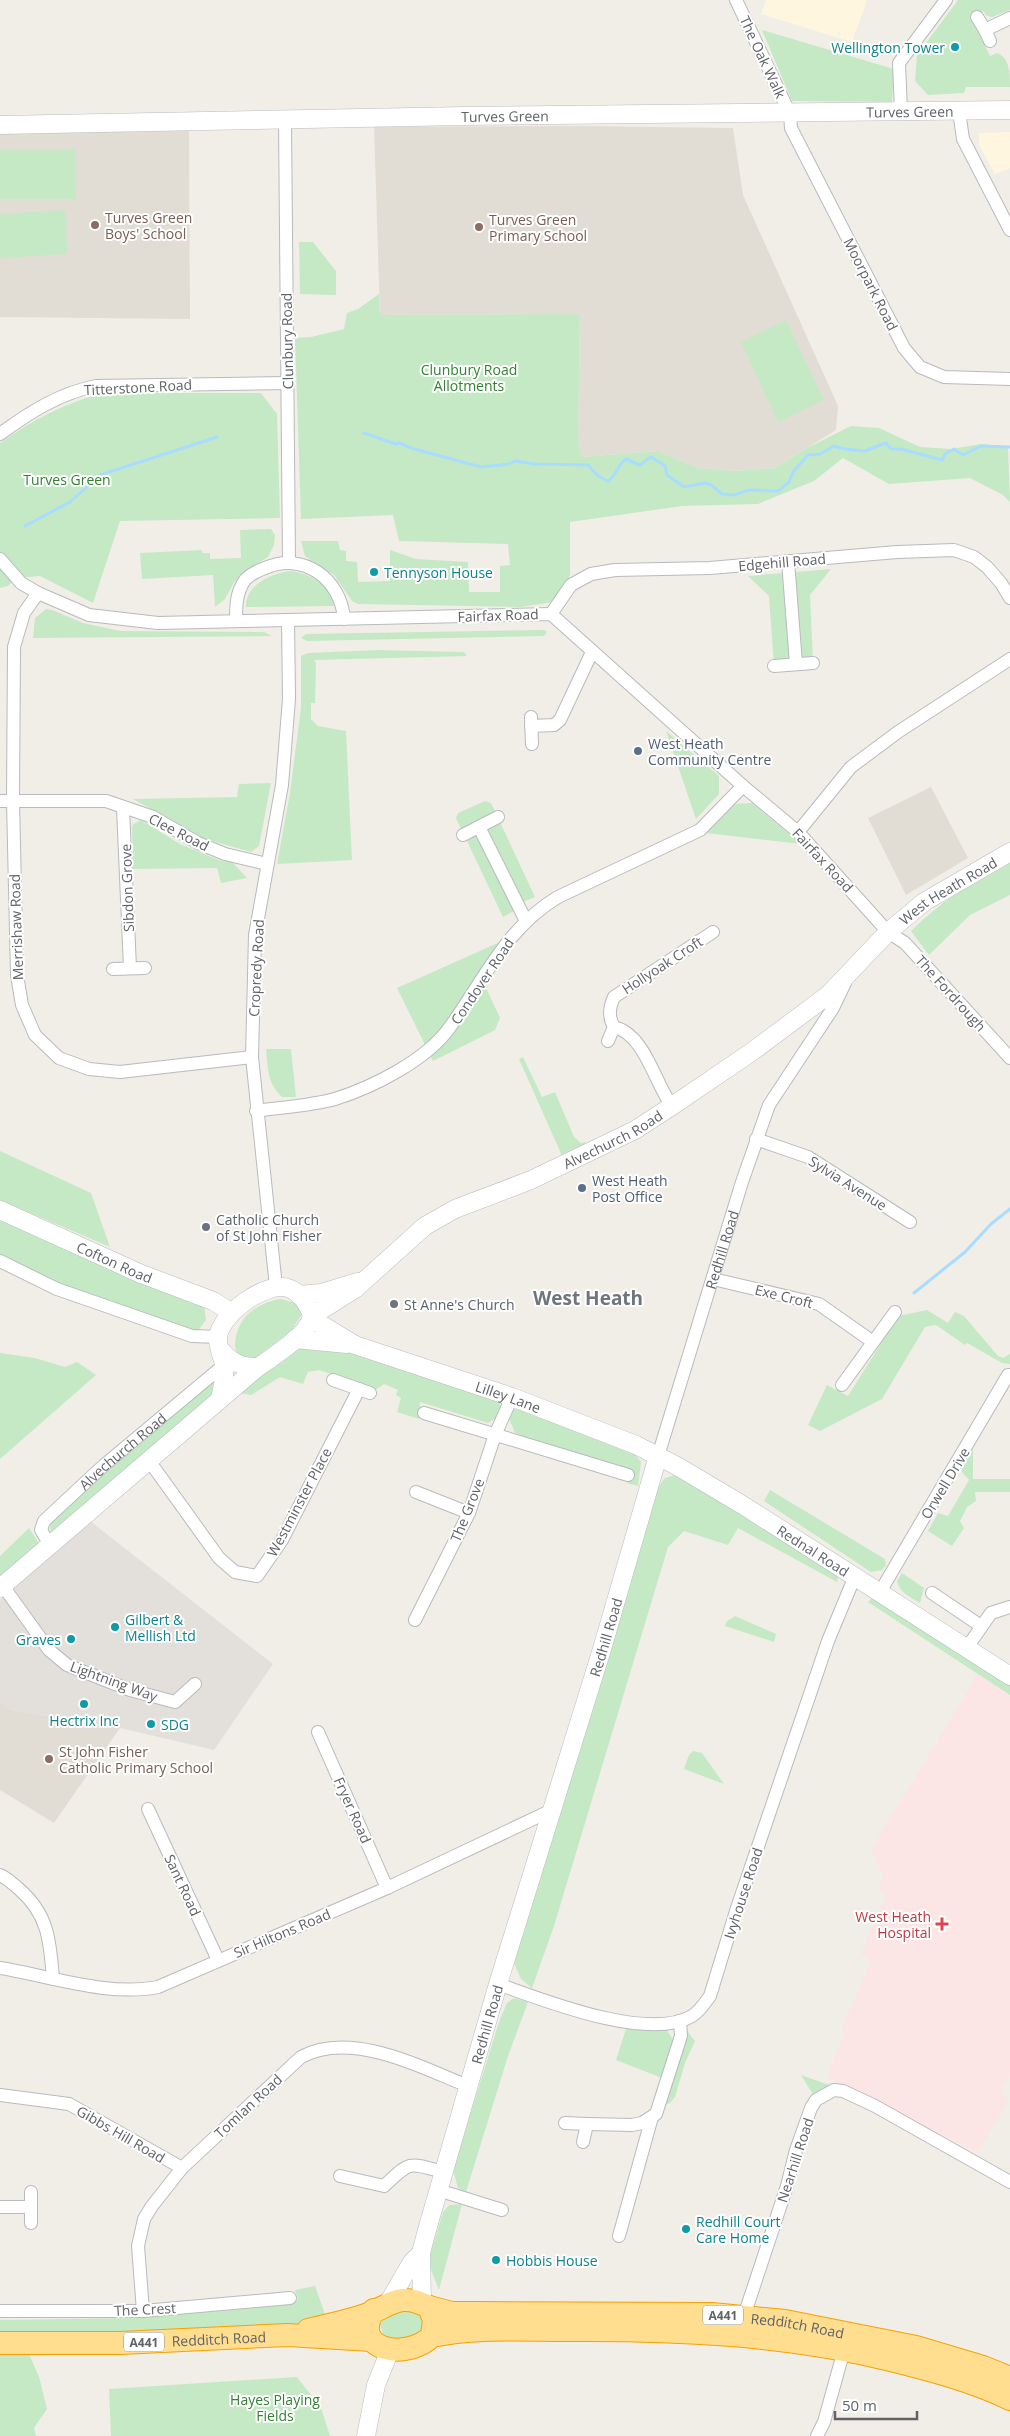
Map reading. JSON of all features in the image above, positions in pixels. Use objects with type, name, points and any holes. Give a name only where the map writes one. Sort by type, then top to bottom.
[{"type":"highway","name":"A441","points":[[381,2306],[406,2300],[426,2306]]},
{"type":"highway","name":"Redditch Road","points":[[287,2335],[368,2314],[381,2306]]},
{"type":"highway","points":[[381,2306],[368,2328],[381,2345]]},
{"type":"highway","name":"Redditch Road","points":[[426,2306],[452,2313],[712,2314],[744,2316],[784,2321],[916,2347],[983,2367],[1010,2378]]},
{"type":"highway","points":[[426,2306],[434,2320],[432,2336]]},
{"type":"highway","name":"Redditch Road","points":[[432,2336],[472,2332],[644,2329],[781,2339],[844,2350],[922,2368],[994,2391],[1010,2399]]},
{"type":"highway","name":"Redditch Road","points":[[0,2343],[121,2343],[287,2335],[381,2345]]},
{"type":"highway","name":"A441","points":[[381,2345],[409,2350],[432,2336]]},
{"type":"street","name":"The Oak Walk","points":[[736,0],[790,114]]},
{"type":"street","points":[[901,111],[899,63],[946,0]]},
{"type":"street","points":[[978,18],[988,35],[1010,18]]},
{"type":"street","name":"Turves Green","points":[[0,125],[285,121],[465,116],[790,114],[1010,110]]},
{"type":"street","points":[[959,111],[963,139],[1010,230]]},
{"type":"street","name":"Moorpark Road","points":[[790,114],[791,128],[909,354],[920,367],[944,378],[1010,379]]},
{"type":"street","name":"Clunbury Road","points":[[285,121],[289,562]]},
{"type":"street","name":"Titterstone Road","points":[[0,434],[49,401],[72,390],[96,386],[288,383]]},
{"type":"street","name":"Edgehill Road","points":[[551,614],[571,585],[591,574],[615,570],[710,568],[897,552],[954,550],[974,557],[987,567],[1001,583],[1010,598]]},
{"type":"street","name":"Fairfax Road","points":[[0,559],[22,583],[38,593],[89,615],[158,623],[551,614],[743,786],[798,832],[888,932]]},
{"type":"street","points":[[236,621],[236,600],[246,580],[268,566],[289,562],[301,563],[320,572],[334,588],[343,606],[344,619]]},
{"type":"street","points":[[788,562],[796,664]]},
{"type":"street","name":"Merrishaw Road","points":[[38,593],[24,613],[14,647],[6,801],[17,975],[22,1005],[35,1035],[59,1058],[89,1069],[120,1072],[252,1057]]},
{"type":"street","name":"Cropredy Road","points":[[276,1287],[256,1111],[252,1057],[255,935],[282,785],[289,700],[288,620]]},
{"type":"street","points":[[532,744],[531,721],[554,725],[560,720],[592,652]]},
{"type":"street","points":[[798,832],[851,767],[898,732],[1010,659]]},
{"type":"street","points":[[774,666],[813,663]]},
{"type":"street","name":"Condover Road","points":[[256,1111],[334,1099],[398,1072],[428,1049],[449,1029],[486,970],[509,938],[538,909],[558,897],[700,830],[743,786]]},
{"type":"street","name":"Clee Road","points":[[6,801],[106,801],[153,816],[198,844],[225,854],[267,864]]},
{"type":"street","name":"Sibdon Grove","points":[[123,808],[130,968]]},
{"type":"street","points":[[463,835],[498,817]]},
{"type":"street","points":[[479,827],[526,920]]},
{"type":"street","name":"West Heath Road","points":[[888,932],[924,902],[1010,852]]},
{"type":"street","name":"Hollyoak Croft","points":[[608,1041],[614,1027],[609,1013],[614,997],[713,932]]},
{"type":"street","name":"Redhill Road","points":[[426,2306],[421,2253],[443,2172],[550,1810],[602,1649],[658,1456],[756,1139],[769,1106],[814,1033],[832,1008],[849,975],[888,932]]},
{"type":"street","name":"The Fordrough","points":[[888,932],[905,943],[1010,1058]]},
{"type":"street","points":[[113,969],[145,968]]},
{"type":"street","name":"Alvechurch Road","points":[[2,1587],[150,1462],[220,1398],[295,1339],[425,1226],[455,1209],[546,1172],[636,1130],[800,1017],[828,995],[849,975]]},
{"type":"street","points":[[800,1017],[814,1033]]},
{"type":"street","points":[[614,1027],[624,1029],[629,1034],[652,1067],[658,1085],[672,1106]]},
{"type":"street","name":"Sylvia Avenue","points":[[756,1139],[808,1157],[910,1222]]},
{"type":"street","name":"Cofton Road","points":[[0,1210],[140,1273],[213,1301],[231,1312]]},
{"type":"street","points":[[0,1262],[57,1289],[192,1336],[221,1351],[236,1364],[258,1367]]},
{"type":"street","name":"Alvechurch Road","points":[[299,1294],[320,1292],[364,1280]]},
{"type":"street","name":"Exe Croft","points":[[713,1280],[819,1304],[874,1342]]},
{"type":"street","points":[[220,1398],[221,1351],[231,1312],[257,1295],[276,1287],[287,1288],[299,1294],[316,1321]]},
{"type":"street","points":[[842,1385],[895,1312]]},
{"type":"street","name":"Lilley Lane","points":[[316,1321],[356,1344],[512,1397],[636,1445],[658,1456]]},
{"type":"street","name":"Lilley Lane","points":[[295,1339],[356,1344]]},
{"type":"street","name":"Alvechurch Road","points":[[50,1545],[40,1530],[44,1522],[221,1351]]},
{"type":"street","name":"Orwell Drive","points":[[880,1592],[1008,1375],[1010,1376]]},
{"type":"street","name":"Westminster Place","points":[[150,1462],[219,1558],[236,1572],[256,1576],[282,1540],[365,1391],[333,1380]]},
{"type":"street","name":"The Grove","points":[[415,1620],[469,1513],[495,1435],[512,1397]]},
{"type":"street","points":[[424,1412],[628,1475]]},
{"type":"street","name":"Rednal Road","points":[[658,1456],[741,1504],[1010,1676]]},
{"type":"street","points":[[416,1492],[469,1513]]},
{"type":"street","name":"Ivyhouse Road","points":[[498,1984],[605,2019],[653,2024],[680,2021],[692,2016],[710,1996],[736,1911],[825,1650],[855,1576]]},
{"type":"street","name":"Lightning Way","points":[[2,1587],[49,1650],[66,1665],[130,1690],[175,1702],[195,1684]]},
{"type":"street","points":[[932,1593],[981,1626]]},
{"type":"street","points":[[966,1649],[991,1613],[1010,1607]]},
{"type":"street","name":"Fryer Road","points":[[318,1732],[387,1888]]},
{"type":"street","name":"Sant Road","points":[[148,1809],[218,1960]]},
{"type":"street","name":"Sir Hiltons Road","points":[[0,1968],[53,1979],[134,1990],[158,1987],[387,1888],[550,1810]]},
{"type":"street","points":[[0,1875],[28,1897],[44,1919],[50,1940],[53,1979]]},
{"type":"street","points":[[618,2236],[652,2117],[659,2107],[681,2036],[680,2021]]},
{"type":"street","name":"Tomlan Road","points":[[143,2311],[138,2246],[140,2233],[152,2206],[182,2168],[302,2057],[323,2048],[354,2048],[384,2054],[468,2086]]},
{"type":"street","name":"Nearhill Road","points":[[744,2316],[811,2108],[816,2100],[834,2090],[843,2091],[875,2106],[1010,2182]]},
{"type":"street","name":"Gibbs Hill Road","points":[[0,2095],[69,2104],[182,2168]]},
{"type":"street","points":[[565,2123],[632,2125],[642,2123],[652,2117]]},
{"type":"street","points":[[583,2142],[587,2124]]},
{"type":"street","points":[[340,2176],[353,2184],[384,2186],[402,2167],[417,2165],[443,2172]]},
{"type":"street","points":[[438,2190],[502,2210]]},
{"type":"street","points":[[31,2192],[31,2224]]},
{"type":"street","points":[[0,2207],[31,2207]]},
{"type":"street","name":"Redhill Road","points":[[381,2306],[412,2262],[421,2253]]},
{"type":"street","name":"The Crest","points":[[0,2311],[143,2311],[290,2298]]},
{"type":"street","points":[[366,2436],[376,2385],[381,2345]]},
{"type":"street","points":[[817,2436],[824,2422],[844,2350]]},
{"type":"shaded area","points":[[766,0],[867,0],[852,42],[761,14]]},
{"type":"shaded area","points":[[581,126],[733,128],[743,195],[838,406],[836,430],[775,468],[734,471],[698,468],[658,451],[582,457],[578,440],[580,314],[380,315],[374,127]]},
{"type":"shaded area","name":"Turves Green Boys' School","points":[[189,131],[190,319],[0,317],[0,132]]},
{"type":"shaded area","points":[[1010,132],[1010,168],[995,174],[979,145],[979,133]]},
{"type":"shaded area","points":[[931,787],[968,858],[906,895],[868,818]]},
{"type":"shaded area","points":[[90,1521],[273,1664],[214,1750],[120,1728],[11,1710],[0,1702],[0,1600]]},
{"type":"shaded area","name":"West Heath Hospital","points":[[978,1674],[1010,1695],[1010,2076],[1000,2093],[1009,2099],[978,2153],[827,2077],[845,2032],[842,2028],[871,1961],[861,1954],[886,1894],[878,1890],[884,1875],[871,1850]]},
{"type":"shaded area","name":"St John Fisher Catholic Primary School","points":[[0,1702],[11,1710],[120,1728],[54,1823],[0,1790]]},
{"type":"green space","points":[[958,0],[1010,0],[1010,10],[992,17],[987,16],[983,11],[971,18],[990,56],[997,53],[1005,59],[1009,72],[1010,87],[966,87],[964,93],[928,95],[915,81],[917,55]]},
{"type":"green space","points":[[762,30],[894,69],[892,102],[792,101]]},
{"type":"green space","points":[[0,149],[76,149],[76,199],[0,199]]},
{"type":"green space","points":[[66,210],[67,254],[0,258],[0,214]]},
{"type":"green space","points":[[299,242],[313,242],[336,271],[336,295],[300,294]]},
{"type":"green space","name":"Clunbury Road Allotments","points":[[379,294],[380,315],[580,314],[578,440],[582,457],[658,451],[698,468],[734,471],[775,468],[809,447],[851,426],[879,428],[920,447],[951,449],[981,444],[1008,447],[1010,502],[1003,495],[970,478],[889,484],[843,458],[814,481],[758,504],[682,506],[570,522],[570,576],[553,602],[521,607],[358,604],[352,601],[334,575],[305,556],[301,541],[338,541],[340,550],[346,551],[346,561],[357,562],[358,582],[390,581],[390,550],[416,559],[468,562],[469,592],[500,592],[500,566],[510,565],[508,544],[399,541],[393,515],[301,519],[295,338],[311,337],[344,329],[347,313],[358,309]]},
{"type":"green space","points":[[786,320],[824,400],[778,422],[741,342]]},
{"type":"green space","name":"Turves Green","points":[[102,393],[261,393],[277,414],[280,518],[120,521],[93,603],[40,576],[16,578],[8,586],[0,588],[0,443],[24,427],[49,414],[75,402]]},
{"type":"green space","points":[[271,529],[275,535],[274,545],[268,557],[245,571],[234,582],[225,599],[215,607],[213,575],[142,579],[140,553],[202,550],[202,553],[210,553],[210,559],[241,558],[240,530]]},
{"type":"green space","points":[[831,569],[810,595],[813,663],[774,666],[769,596],[748,576]]},
{"type":"green space","points":[[290,571],[304,574],[318,581],[329,592],[334,606],[246,607],[250,592],[255,586],[275,574]]},
{"type":"green space","points":[[46,609],[83,623],[120,631],[264,632],[272,636],[33,638],[35,618]]},
{"type":"green space","points":[[544,630],[547,632],[544,636],[307,641],[301,638],[306,634]]},
{"type":"green space","points":[[378,650],[464,652],[467,656],[314,660],[316,663],[315,703],[311,703],[311,719],[318,726],[346,731],[352,860],[277,864],[290,793],[301,708],[301,656],[308,653]]},
{"type":"green space","points":[[666,731],[719,776],[719,794],[696,819]]},
{"type":"green space","points":[[271,783],[259,846],[251,852],[205,839],[133,799],[237,797],[239,784]]},
{"type":"green space","points":[[485,801],[491,803],[535,897],[518,904],[520,908],[503,917],[456,818],[458,813]]},
{"type":"green space","points":[[752,803],[801,844],[706,833],[735,804]]},
{"type":"green space","points":[[141,820],[180,844],[221,861],[232,862],[247,878],[221,883],[217,868],[133,869],[132,825]]},
{"type":"green space","points":[[1010,860],[1010,895],[970,915],[929,955],[911,931],[958,892]]},
{"type":"green space","points":[[509,938],[481,977],[500,1018],[495,1030],[433,1061],[397,988]]},
{"type":"green space","points":[[266,1049],[291,1049],[296,1097],[282,1097],[273,1086],[269,1075]]},
{"type":"green space","points":[[523,1057],[542,1097],[555,1092],[574,1137],[581,1143],[585,1142],[585,1145],[563,1158],[519,1059]]},
{"type":"green space","points":[[0,1151],[91,1193],[110,1247],[0,1200]]},
{"type":"green space","points":[[0,1215],[204,1305],[206,1320],[197,1332],[61,1285],[0,1255]]},
{"type":"green space","points":[[280,1299],[296,1303],[302,1314],[291,1331],[253,1360],[241,1357],[235,1348],[235,1342],[241,1323],[251,1311],[259,1306]]},
{"type":"green space","points":[[927,1310],[948,1323],[955,1312],[964,1316],[998,1356],[1003,1358],[1010,1354],[1010,1364],[1002,1363],[967,1343],[965,1345],[936,1325],[925,1327],[882,1399],[820,1431],[808,1425],[827,1385],[848,1396],[898,1316]]},
{"type":"green space","points":[[299,1345],[361,1355],[498,1401],[502,1408],[496,1418],[488,1423],[420,1402],[419,1419],[397,1412],[401,1398],[396,1395],[398,1390],[384,1384],[377,1389],[319,1370],[308,1372],[303,1384],[280,1377],[251,1395],[239,1393]]},
{"type":"green space","points":[[0,1353],[35,1358],[65,1367],[77,1362],[96,1375],[0,1459]]},
{"type":"green space","points":[[213,1381],[217,1383],[210,1403],[51,1534],[50,1524],[106,1471]]},
{"type":"green space","points":[[521,1406],[632,1451],[641,1462],[638,1486],[627,1483],[631,1472],[534,1442],[515,1433],[509,1418],[511,1411]]},
{"type":"green space","points":[[973,1449],[973,1479],[1010,1479],[1010,1492],[975,1492],[976,1501],[967,1507],[960,1521],[964,1528],[952,1546],[928,1531],[938,1513],[948,1516],[969,1480],[961,1471]]},
{"type":"green space","points":[[680,1474],[839,1573],[837,1582],[738,1528],[728,1545],[684,1531],[668,1547],[554,1926],[532,1988],[521,1979],[513,1961],[657,1489],[665,1478]]},
{"type":"green space","points":[[770,1490],[885,1559],[886,1565],[882,1570],[871,1572],[764,1501]]},
{"type":"green space","points":[[29,1528],[42,1548],[0,1582],[0,1556]]},
{"type":"green space","points":[[902,1573],[924,1588],[920,1603],[900,1589],[897,1581]]},
{"type":"green space","points":[[875,1595],[1010,1683],[1010,1695],[868,1602]]},
{"type":"green space","points":[[735,1616],[776,1634],[774,1642],[725,1626],[727,1621]]},
{"type":"green space","points":[[693,1751],[702,1753],[724,1784],[684,1769],[689,1755]]},
{"type":"green space","points":[[514,1998],[528,2002],[508,2056],[466,2192],[458,2188],[453,2170],[499,2022],[507,2003]]},
{"type":"green space","points":[[626,2029],[666,2029],[674,2041],[662,2078],[616,2060]]},
{"type":"green space","points":[[686,2029],[695,2041],[685,2063],[675,2097],[669,2104],[666,2103]]},
{"type":"green space","points":[[801,2075],[835,2087],[814,2096]]},
{"type":"green space","points":[[462,2204],[439,2290],[428,2262],[443,2212],[449,2205]]},
{"type":"green space","points":[[315,2286],[325,2314],[304,2325],[0,2337],[0,2320],[135,2318],[287,2305],[298,2299],[295,2290]]},
{"type":"green space","points":[[404,2309],[423,2314],[426,2328],[406,2343],[384,2337],[380,2325],[383,2319]]},
{"type":"green space","points":[[0,2354],[29,2354],[39,2377],[47,2409],[34,2428],[36,2436],[0,2436]]},
{"type":"green space","name":"Hayes Playing Fields","points":[[297,2377],[321,2408],[330,2436],[111,2436],[109,2389]]},
{"type":"waterway","points":[[364,433],[396,444],[399,443],[481,467],[509,464],[515,461],[535,464],[588,465],[598,476],[608,481],[626,459],[640,465],[651,457],[665,466],[667,475],[684,487],[705,483],[711,485],[722,494],[734,495],[749,490],[778,491],[789,482],[793,472],[808,455],[820,454],[834,446],[865,451],[886,443],[891,449],[901,449],[942,460],[945,454],[954,449],[963,455],[981,446],[1010,447]]},
{"type":"waterway","points":[[25,526],[70,502],[100,475],[217,437]]},
{"type":"waterway","points":[[914,1293],[965,1252],[991,1224],[1010,1209]]},
{"type":"place","name":"Wellington Tower","points":[[955,47]]},
{"type":"place","name":"Turves Green Boys' School","points":[[95,225]]},
{"type":"place","name":"Turves Green Primary School","points":[[479,227]]},
{"type":"place","name":"Tennyson House","points":[[374,572]]},
{"type":"place","name":"West Heath Community Centre","points":[[638,751]]},
{"type":"place","name":"West Heath Post Office","points":[[582,1188]]},
{"type":"place","name":"Catholic Church of St John Fisher","points":[[206,1227]]},
{"type":"place","name":"St Anne's Church","points":[[394,1304]]},
{"type":"place","name":"Gilbert & Mellish Ltd","points":[[115,1627]]},
{"type":"place","name":"Graves","points":[[71,1639]]},
{"type":"place","name":"Hectrix Inc","points":[[84,1704]]},
{"type":"place","name":"SDG","points":[[151,1724]]},
{"type":"place","name":"St John Fisher Catholic Primary School","points":[[49,1759]]},
{"type":"place","name":"West Heath Hospital","points":[[942,1924]]},
{"type":"place","name":"Redhill Court Care Home","points":[[686,2229]]},
{"type":"place","name":"Hobbis House","points":[[496,2260]]},
{"type":"district","name":"West Heath","points":[[588,1298]]}]
